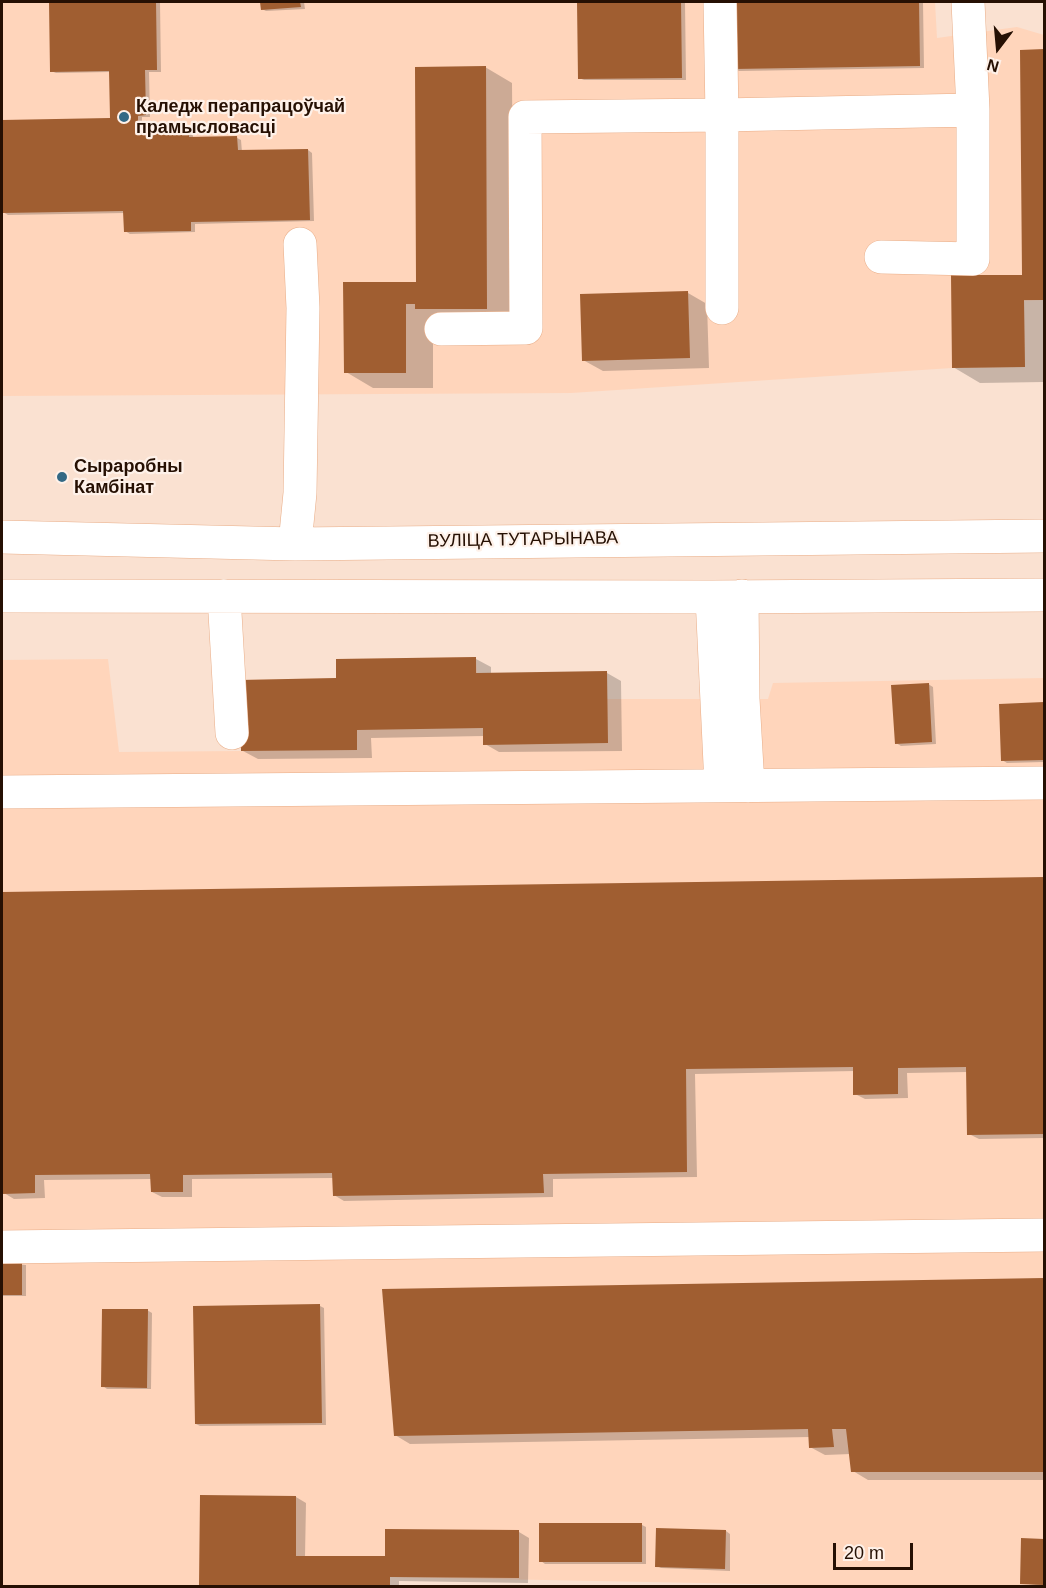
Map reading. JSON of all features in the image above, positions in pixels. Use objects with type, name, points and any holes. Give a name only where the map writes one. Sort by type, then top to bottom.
[{"type":"street","points":[[720,2],[722,308]]},
{"type":"street","points":[[881,257],[973,259],[973,110],[968,2]]},
{"type":"street","points":[[441,329],[526,327],[525,117],[973,110]]},
{"type":"street","points":[[295,544],[300,493],[303,308],[300,244]]},
{"type":"street","name":"ВУЛІЦА ТУТАРЫНАВА","points":[[2,537],[295,544],[1044,536]]},
{"type":"street","points":[[2,596],[1044,595]]},
{"type":"street","points":[[224,596],[232,733]]},
{"type":"street","points":[[727,597],[735,786]]},
{"type":"street","points":[[2,792],[1044,783]]},
{"type":"street","points":[[2,1247],[1044,1235]]},
{"type":"shaded area","points":[[2,2],[935,2],[937,38],[1017,27],[1044,35],[1044,300],[1024,301],[1025,367],[952,368],[571,393],[2,396]]},
{"type":"shaded area","points":[[476,657],[477,673],[608,699],[768,699],[773,683],[1044,678],[1044,1586],[855,1586],[390,1577],[390,1586],[2,1586],[2,660],[108,659],[119,752],[241,751],[240,680],[336,678],[336,659]]},
{"type":"building","name":"Каледж перапрацоўчай прамысловасці","points":[[49,2],[156,2],[157,70],[145,70],[146,115],[138,116],[138,128],[189,127],[189,137],[237,136],[238,150],[308,149],[310,220],[191,222],[191,231],[124,232],[123,211],[2,213],[2,120],[110,118],[109,71],[50,72]]},
{"type":"building","points":[[260,2],[300,2],[301,7],[261,10]]},
{"type":"building","points":[[577,2],[681,2],[682,78],[578,79]]},
{"type":"building","points":[[732,2],[919,2],[920,66],[733,69]]},
{"type":"building","points":[[1044,49],[1044,300],[1024,300],[1025,367],[952,368],[951,275],[1022,275],[1020,50]]},
{"type":"building","points":[[486,66],[487,309],[415,309],[415,304],[406,304],[406,373],[344,373],[343,282],[416,282],[415,67]]},
{"type":"building","points":[[688,291],[690,358],[582,361],[580,294]]},
{"type":"building","points":[[476,657],[476,673],[607,671],[608,743],[483,745],[483,728],[357,730],[357,750],[241,751],[240,680],[336,678],[336,659]]},
{"type":"building","points":[[929,683],[932,742],[895,744],[891,685]]},
{"type":"building","points":[[1044,702],[1044,760],[1001,761],[999,704]]},
{"type":"building","points":[[1044,877],[1044,1134],[967,1135],[966,1067],[898,1068],[898,1094],[853,1095],[853,1067],[686,1069],[687,1172],[543,1174],[544,1193],[333,1196],[332,1173],[183,1175],[183,1192],[151,1192],[150,1174],[35,1175],[35,1193],[2,1194],[2,892]]},
{"type":"building","points":[[2,1261],[22,1261],[22,1295],[2,1295]]},
{"type":"building","points":[[1044,1278],[1044,1472],[851,1472],[846,1429],[832,1429],[834,1447],[809,1448],[808,1429],[394,1436],[382,1289]]},
{"type":"building","points":[[320,1304],[322,1423],[195,1424],[193,1306]]},
{"type":"building","points":[[102,1309],[148,1309],[147,1388],[101,1387]]},
{"type":"building","points":[[200,1495],[296,1496],[296,1556],[385,1556],[385,1529],[519,1530],[519,1578],[390,1577],[390,1586],[199,1586]]},
{"type":"building","points":[[539,1523],[642,1523],[642,1562],[539,1562]]},
{"type":"building","points":[[656,1528],[726,1530],[725,1569],[655,1567]]},
{"type":"building","points":[[1021,1538],[1044,1539],[1044,1585],[1020,1584]]},
{"type":"place","name":"Каледж перапрацоўчай прамысловасці","points":[[124,117]]},
{"type":"place","name":"Сыраробны Камбінат","points":[[62,477]]}]
